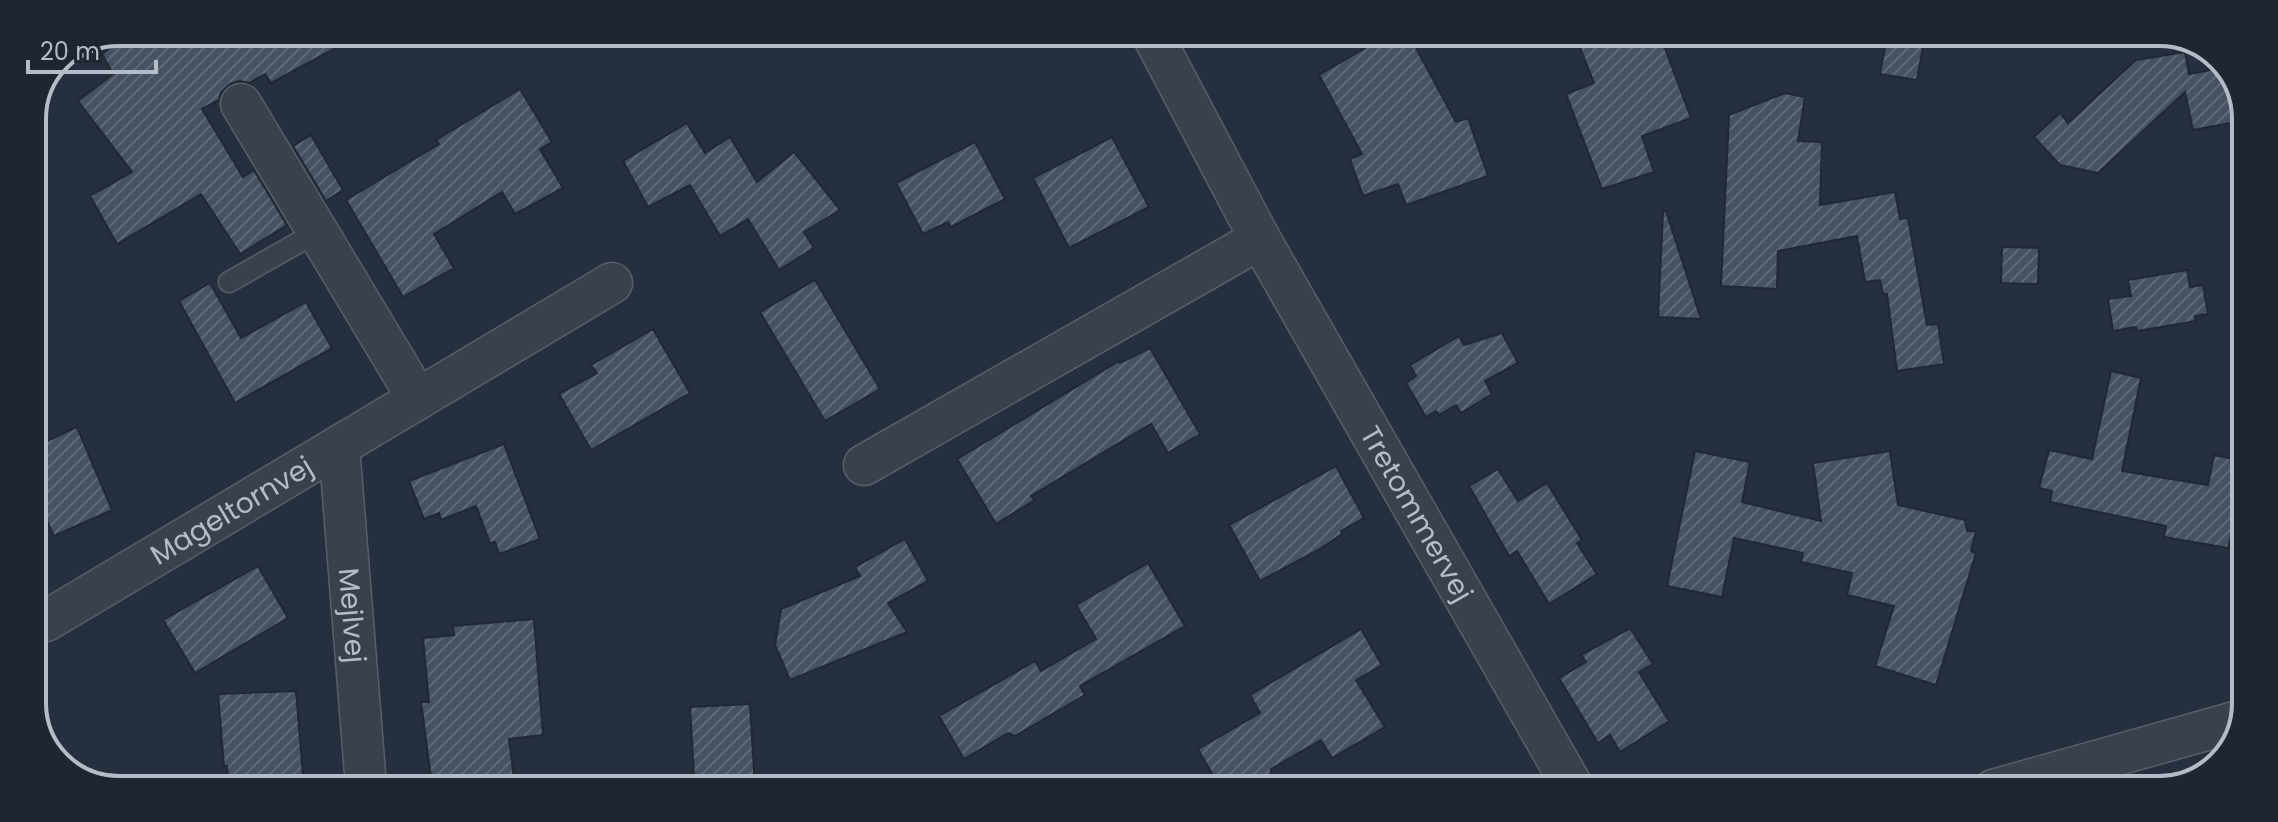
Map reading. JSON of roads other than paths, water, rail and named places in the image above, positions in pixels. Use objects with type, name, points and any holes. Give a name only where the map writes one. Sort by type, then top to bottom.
[{"type":"street","name":"Tretommervej","points":[[1158,46],[1260,239],[1567,776]]},
{"type":"street","points":[[241,104],[418,399]]},
{"type":"street","points":[[864,465],[1260,239]]},
{"type":"street","name":"Mageltornvej","points":[[46,621],[612,283]]},
{"type":"street","name":"Mejlvej","points":[[339,446],[365,776]]},
{"type":"street","points":[[2043,776],[2229,724]]},
{"type":"lane","points":[[229,282],[317,232]]}]
